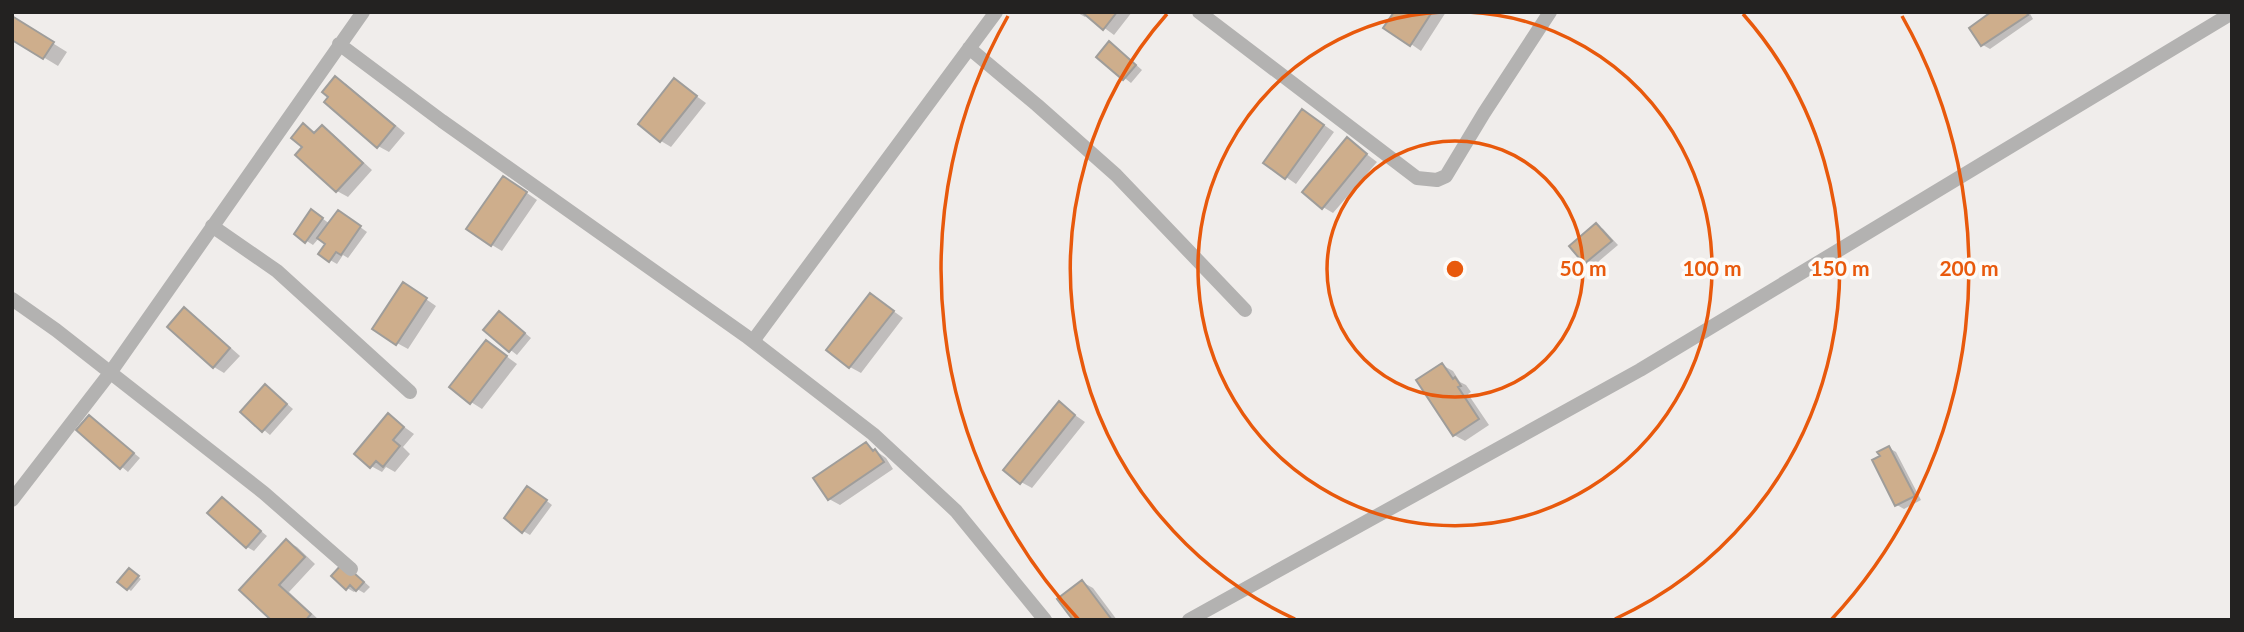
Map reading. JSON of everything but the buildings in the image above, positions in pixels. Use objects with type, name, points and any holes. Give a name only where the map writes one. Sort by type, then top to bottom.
[{"type":"street","points":[[12,500],[110,373],[363,12]]},
{"type":"street","points":[[752,341],[996,12]]},
{"type":"street","points":[[1199,12],[1417,178],[1437,180],[1446,176],[1550,12]]},
{"type":"street","points":[[1189,620],[1640,370],[2232,13]]},
{"type":"street","points":[[340,44],[442,121],[752,341],[873,434],[956,511],[1045,620]]},
{"type":"street","points":[[969,48],[1116,175],[1245,310]]},
{"type":"street","points":[[212,226],[277,271],[410,392]]},
{"type":"street","points":[[12,299],[56,330],[264,493],[351,569]]}]
